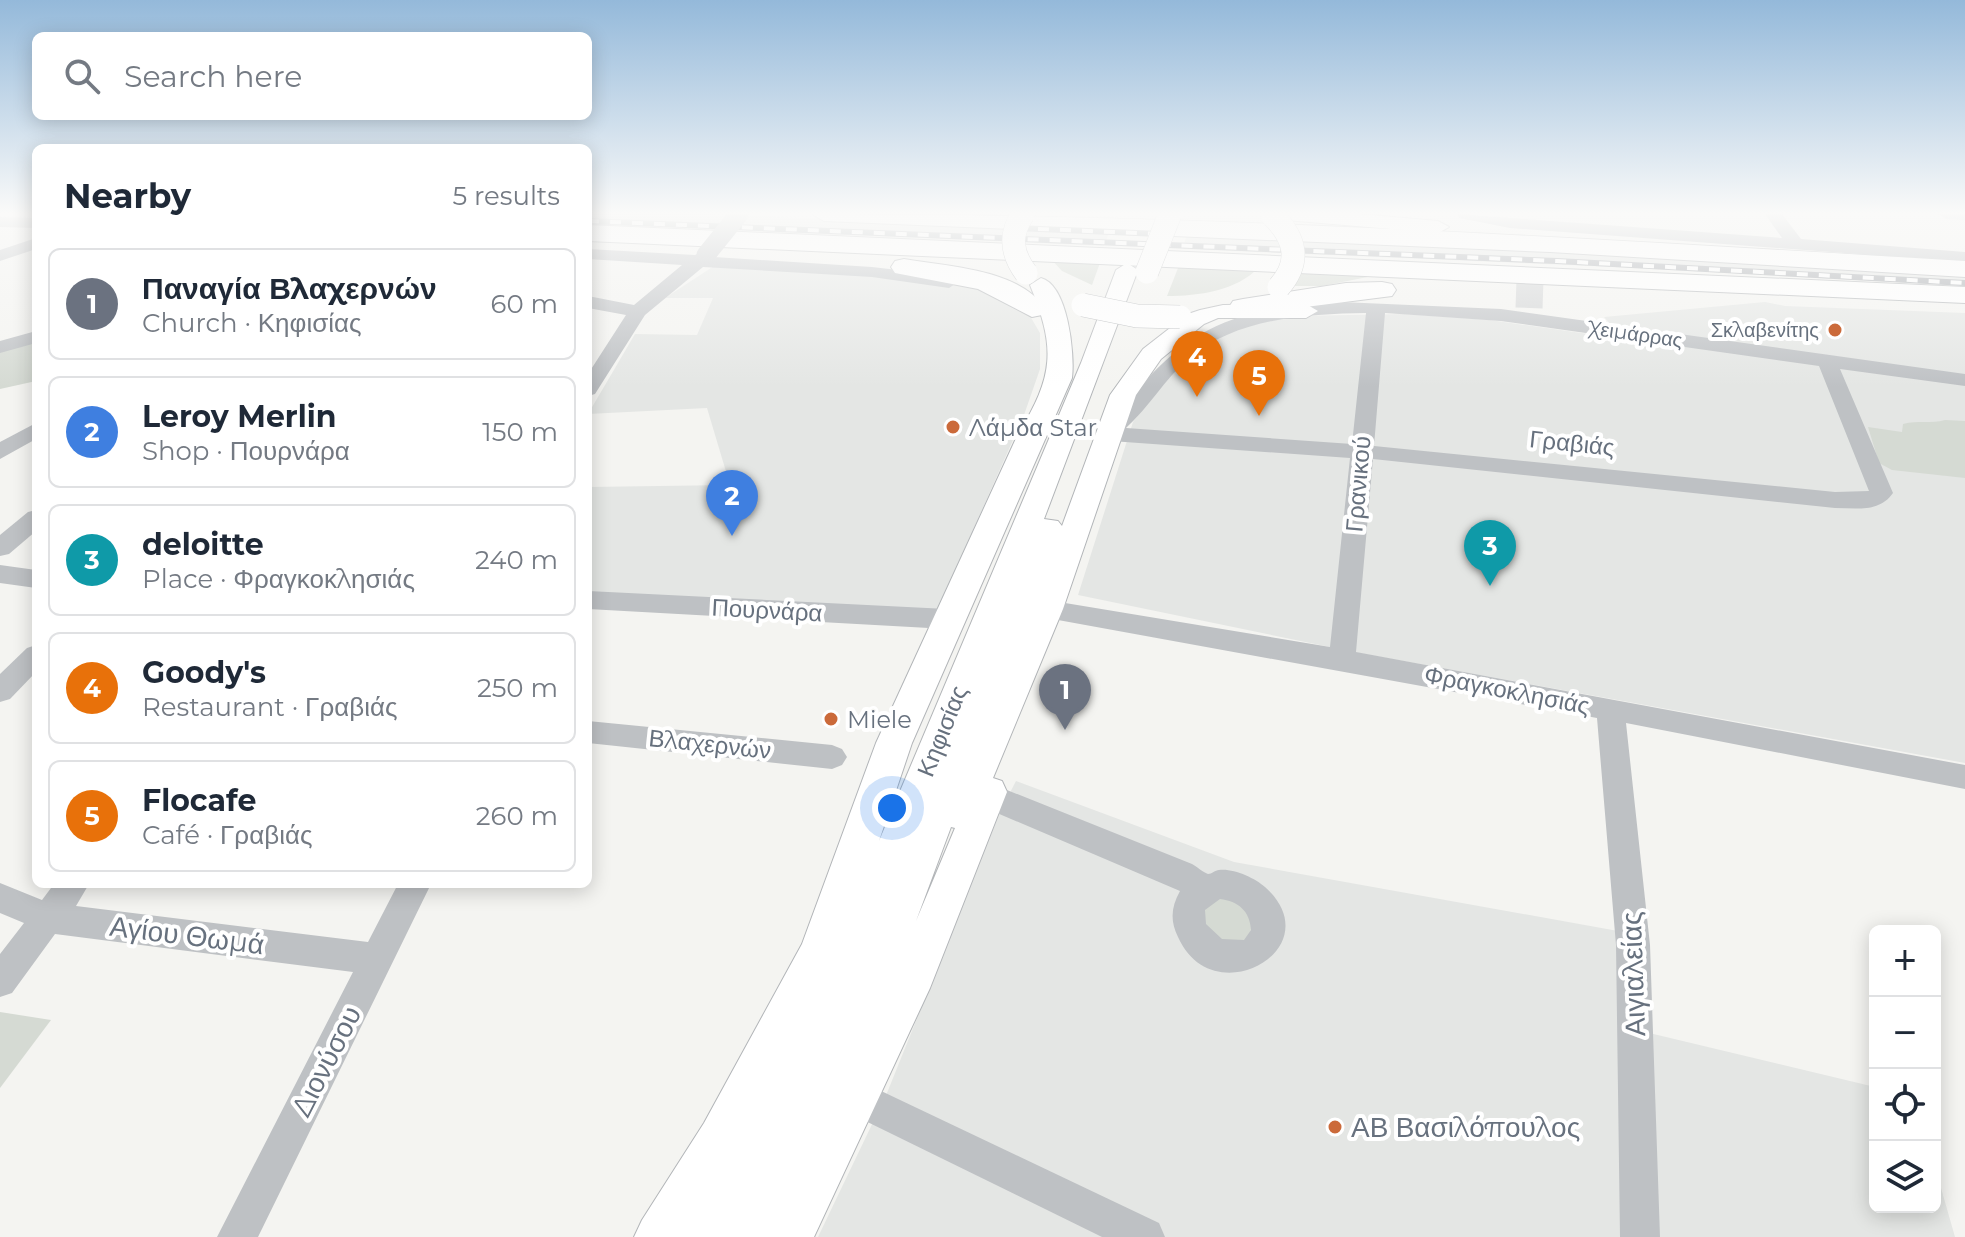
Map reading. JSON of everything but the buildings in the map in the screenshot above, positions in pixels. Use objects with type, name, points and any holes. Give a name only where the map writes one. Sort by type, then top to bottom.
[{"type":"highway","points":[[926,272],[989,284],[1013,294],[1041,290]]},
{"type":"highway","points":[[1448,272],[1965,295]]},
{"type":"highway","points":[[1225,311],[1364,290],[1516,294]]},
{"type":"highway","points":[[1545,295],[1734,295],[1965,304]]},
{"type":"main road","name":"Κηφισίας","points":[[712,1237],[749,1173],[849,960],[1031,434],[1047,354],[1041,290],[1026,272]]},
{"type":"main road","name":"Κηφισίας","points":[[963,628],[1137,272]]},
{"type":"main road","name":"Κηφισίας","points":[[752,1237],[778,1190],[859,1017],[1137,272]]},
{"type":"main road","points":[[859,1017],[935,874],[1047,609],[1123,395],[1144,363],[1193,321],[1225,311],[1279,287],[1291,272]]},
{"type":"main road","points":[[1041,290],[1123,314],[1180,317],[1225,311],[1306,311]]},
{"type":"main road","points":[[659,1237],[720,1139],[820,953],[963,628]]},
{"type":"main road","points":[[788,1237],[858,1098],[915,974],[1003,754],[1011,692]]},
{"type":"street","points":[[592,384],[638,311],[686,272]]},
{"type":"street","points":[[852,272],[931,279],[984,290],[1041,290]]},
{"type":"street","points":[[592,303],[638,311]]},
{"type":"street","name":"Χειμάρρας","points":[[1112,431],[1132,412],[1163,372],[1194,344],[1235,323],[1306,311],[1376,309],[1515,316],[1965,380]]},
{"type":"street","name":"Γρανικού","points":[[1342,659],[1376,309]]},
{"type":"street","points":[[0,347],[32,338]]},
{"type":"street","points":[[592,353],[611,353]]},
{"type":"street","name":"Γραβιάς","points":[[1112,431],[1360,449],[1628,475],[1843,501],[1873,500],[1881,493],[1827,361]]},
{"type":"street","points":[[0,452],[32,432]]},
{"type":"street","points":[[0,548],[32,521]]},
{"type":"street","points":[[0,558],[32,562]]},
{"type":"street","points":[[0,574],[32,578]]},
{"type":"street","points":[[0,589],[32,593]]},
{"type":"street","name":"Πουρνάρα","points":[[592,600],[963,628]]},
{"type":"street","name":"Φραγκοκλησιάς","points":[[1047,609],[1342,659],[1965,777]]},
{"type":"street","points":[[0,691],[32,659]]},
{"type":"street","name":"Αιγιαλείας","points":[[1611,711],[1633,945],[1640,1237]]},
{"type":"street","name":"Βλαχερνών","points":[[592,732],[832,757]]},
{"type":"street","points":[[987,795],[1181,874],[1204,889]]},
{"type":"street","points":[[0,981],[70,888]]},
{"type":"street","name":"Διονύσου","points":[[237,1237],[413,888]]},
{"type":"street","name":"Αγίου Θωμά","points":[[0,898],[50,918],[377,959]]},
{"type":"street","points":[[858,1098],[1145,1237]]},
{"type":"shaded area","points":[[705,272],[858,272],[974,287],[1010,300],[1030,316],[1040,333],[1040,369],[1024,415],[936,614],[592,593],[592,487],[730,485],[707,408],[592,414],[592,407],[635,334],[697,335],[713,298],[665,298]]},
{"type":"shaded area","points":[[1064,272],[1097,272],[1092,285]]},
{"type":"shaded area","points":[[1177,272],[1254,272],[1228,287],[1191,295],[1167,296]]},
{"type":"shaded area","points":[[1294,272],[1383,274],[1322,286],[1286,286]]},
{"type":"shaded area","points":[[1706,272],[1904,272],[1965,275],[1965,286]]},
{"type":"shaded area","points":[[1765,302],[1785,306],[1965,313],[1965,763],[1359,653],[1078,595],[1133,422],[1174,367],[1226,330],[1294,316],[1404,314],[1490,320],[1623,339],[1604,317]]},
{"type":"shaded area","points":[[32,341],[32,382],[0,389],[0,350]]},
{"type":"shaded area","points":[[1965,421],[1965,478],[1892,470],[1879,463],[1868,427],[1902,432],[1903,424]]},
{"type":"shaded area","points":[[1016,781],[1234,862],[1618,931],[1620,1026],[1869,1086],[1869,1213],[1941,1213],[1941,1188],[1955,1237],[818,1237],[887,1093],[1000,812]]},
{"type":"shaded area","points":[[1221,896],[1234,897],[1254,915],[1249,938],[1235,943],[1224,941],[1204,924],[1203,911]]},
{"type":"shaded area","points":[[0,1012],[51,1020],[0,1088]]},
{"type":"tunnel","points":[[1516,294],[1545,295]]},
{"type":"railway","points":[[1756,272],[1965,283]]},
{"type":"place","name":"Σκλαβενίτης","points":[[1835,330]]},
{"type":"place","name":"Goody's","points":[[1197,397]]},
{"type":"place","name":"Flocafe","points":[[1259,416]]},
{"type":"place","name":"Λάμδα Star","points":[[953,427]]},
{"type":"place","name":"Leroy Merlin","points":[[732,536]]},
{"type":"place","name":"deloitte","points":[[1490,586]]},
{"type":"place","name":"Miele","points":[[831,719]]},
{"type":"place","name":"Παναγία Βλαχερνών","points":[[1065,730]]},
{"type":"place","name":"ΑΒ Βασιλόπουλος","points":[[1335,1127]]}]
